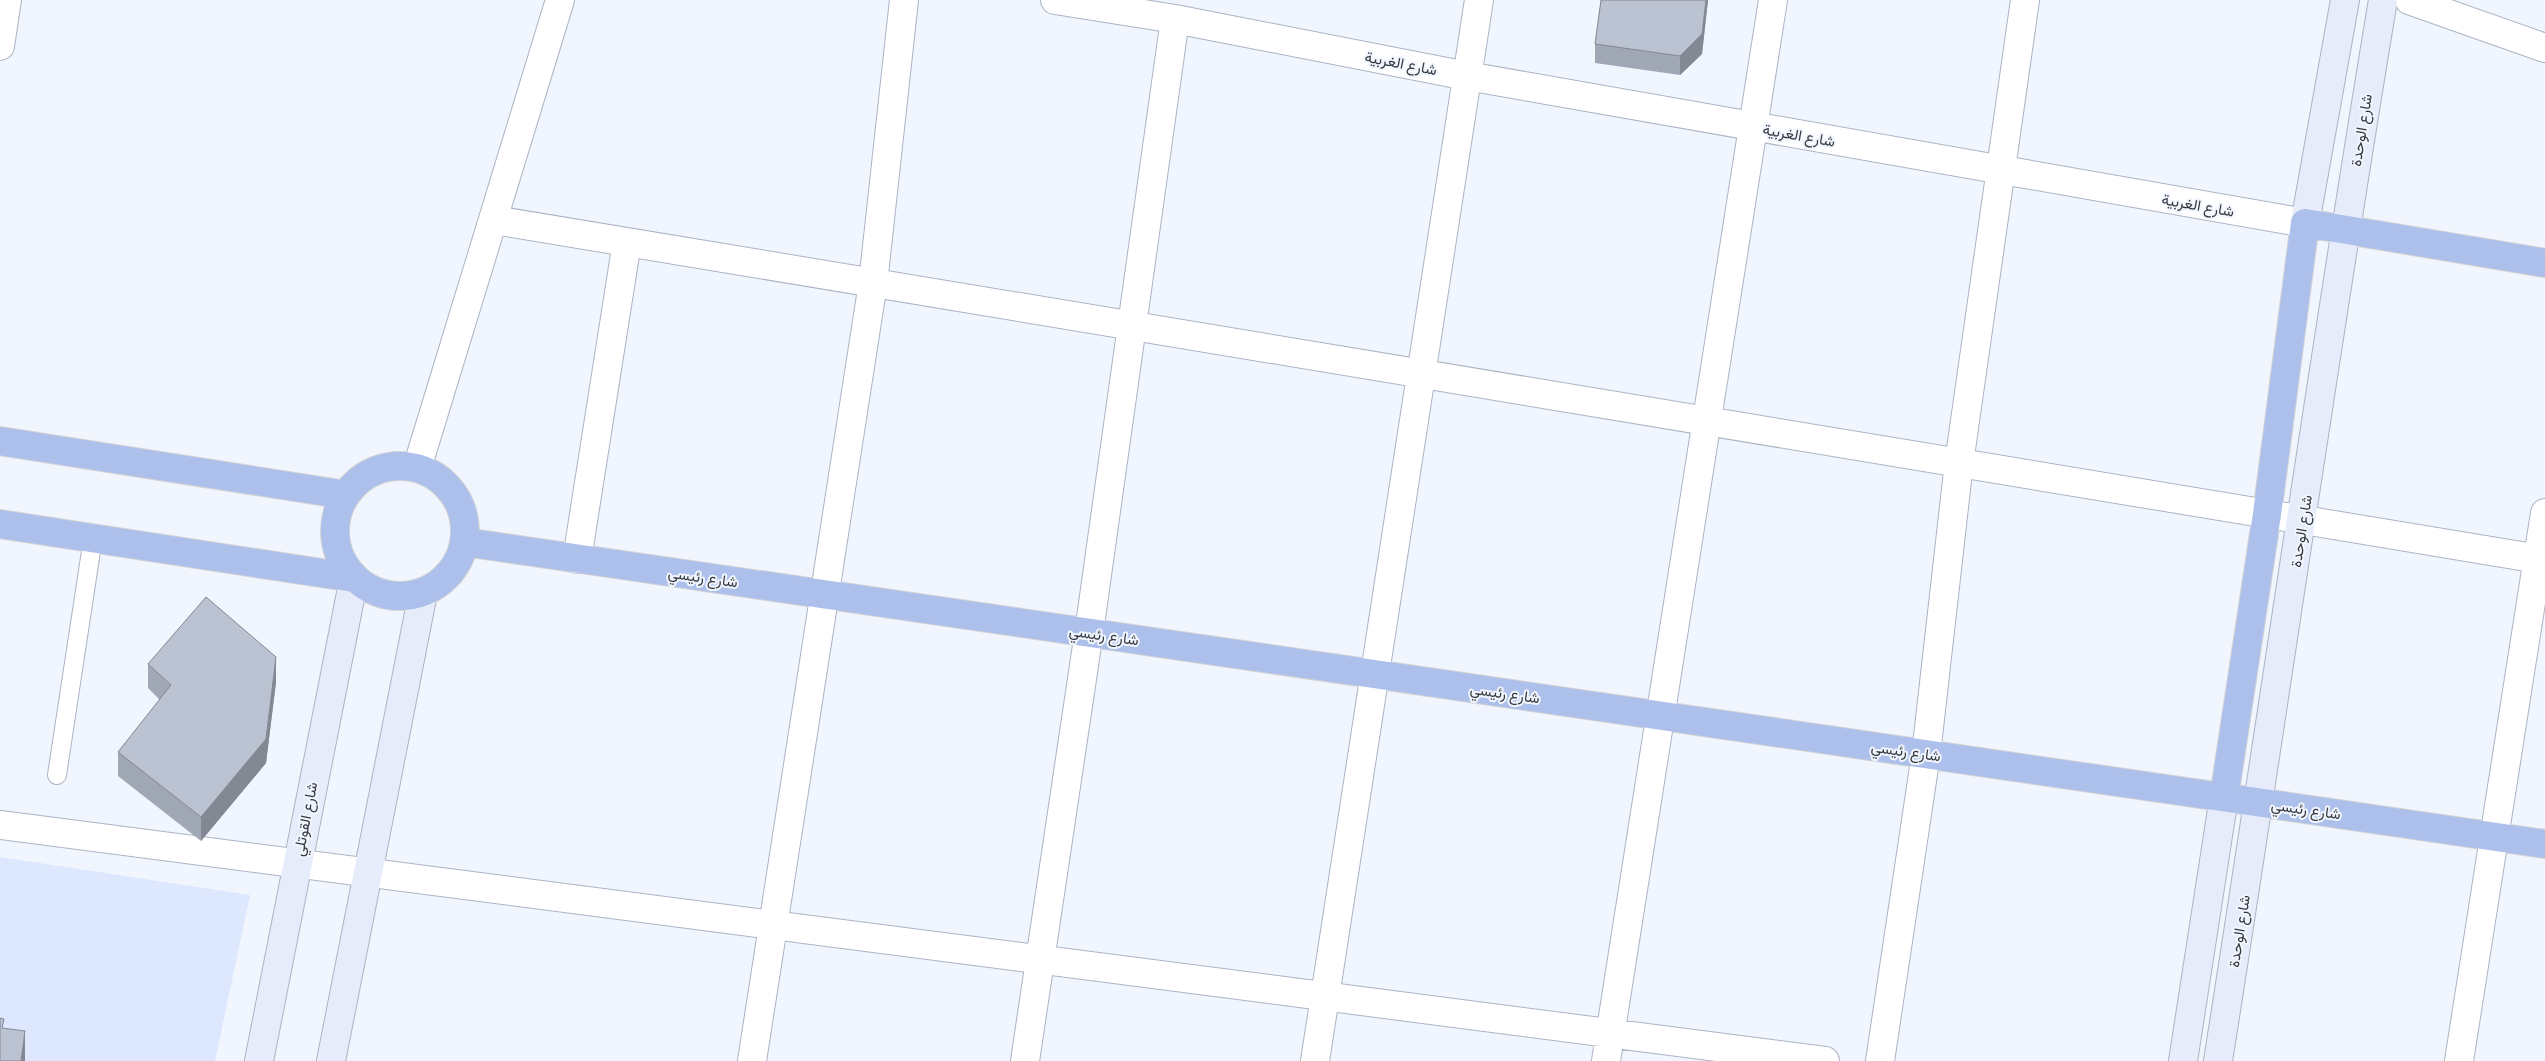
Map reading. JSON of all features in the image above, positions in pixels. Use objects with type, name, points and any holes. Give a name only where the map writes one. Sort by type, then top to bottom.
[{"type":"highway","name":"شارع الغربية","points":[[2305,223],[2545,263]]},
{"type":"highway","points":[[2224,797],[2267,514],[2305,223]]},
{"type":"highway","points":[[0,441],[346,495]]},
{"type":"highway","points":[[397,466],[417,468],[442,482],[449,488],[460,504],[465,523],[464,542],[457,564],[442,581],[423,593],[399,596],[375,592],[354,578],[342,559],[335,538],[337,515],[346,495],[359,480],[377,470],[397,466]]},
{"type":"highway","points":[[0,524],[354,578]]},
{"type":"highway","name":"شارع رئيسي","points":[[464,542],[2545,844]]},
{"type":"street","points":[[0,46],[7,0]]},
{"type":"street","points":[[417,468],[560,0]]},
{"type":"street","points":[[752,1061],[873,283],[904,0]]},
{"type":"street","name":"شارع الغربية","points":[[1055,0],[1175,19],[1467,76],[2305,223]]},
{"type":"street","points":[[1315,1061],[1479,0]]},
{"type":"street","points":[[1606,1061],[1772,0]]},
{"type":"street","points":[[1880,1061],[1926,754],[1959,464],[2024,0]]},
{"type":"street","points":[[2305,223],[2345,0]]},
{"type":"street","name":"شارع الوحدة","points":[[2218,1061],[2303,520],[2345,230],[2383,0]]},
{"type":"street","points":[[2409,0],[2545,48]]},
{"type":"street","points":[[1026,1061],[1089,632],[1175,19]]},
{"type":"street","points":[[494,220],[2541,559]]},
{"type":"street","points":[[577,559],[627,242]]},
{"type":"street","points":[[2459,1061],[2494,836],[2541,559],[2545,513]]},
{"type":"street","name":"شارع القوتلي","points":[[259,1061],[296,863],[354,578]]},
{"type":"street","points":[[331,1061],[366,873],[423,593]]},
{"type":"street","points":[[2183,1061],[2224,797]]},
{"type":"street","points":[[0,825],[1825,1061]]},
{"type":"lane","points":[[57,775],[93,538]]},
{"type":"shaded area","points":[[0,857],[250,895],[215,1061],[0,1061]]},
{"type":"building","points":[[1601,0],[1706,0],[1702,34],[1680,56],[1595,44]]},
{"type":"building","points":[[206,597],[276,657],[266,739],[201,817],[118,752],[171,685],[148,664]]},
{"type":"building","points":[[0,1018],[4,1019],[2,1028],[25,1031],[21,1061],[0,1061]]}]
